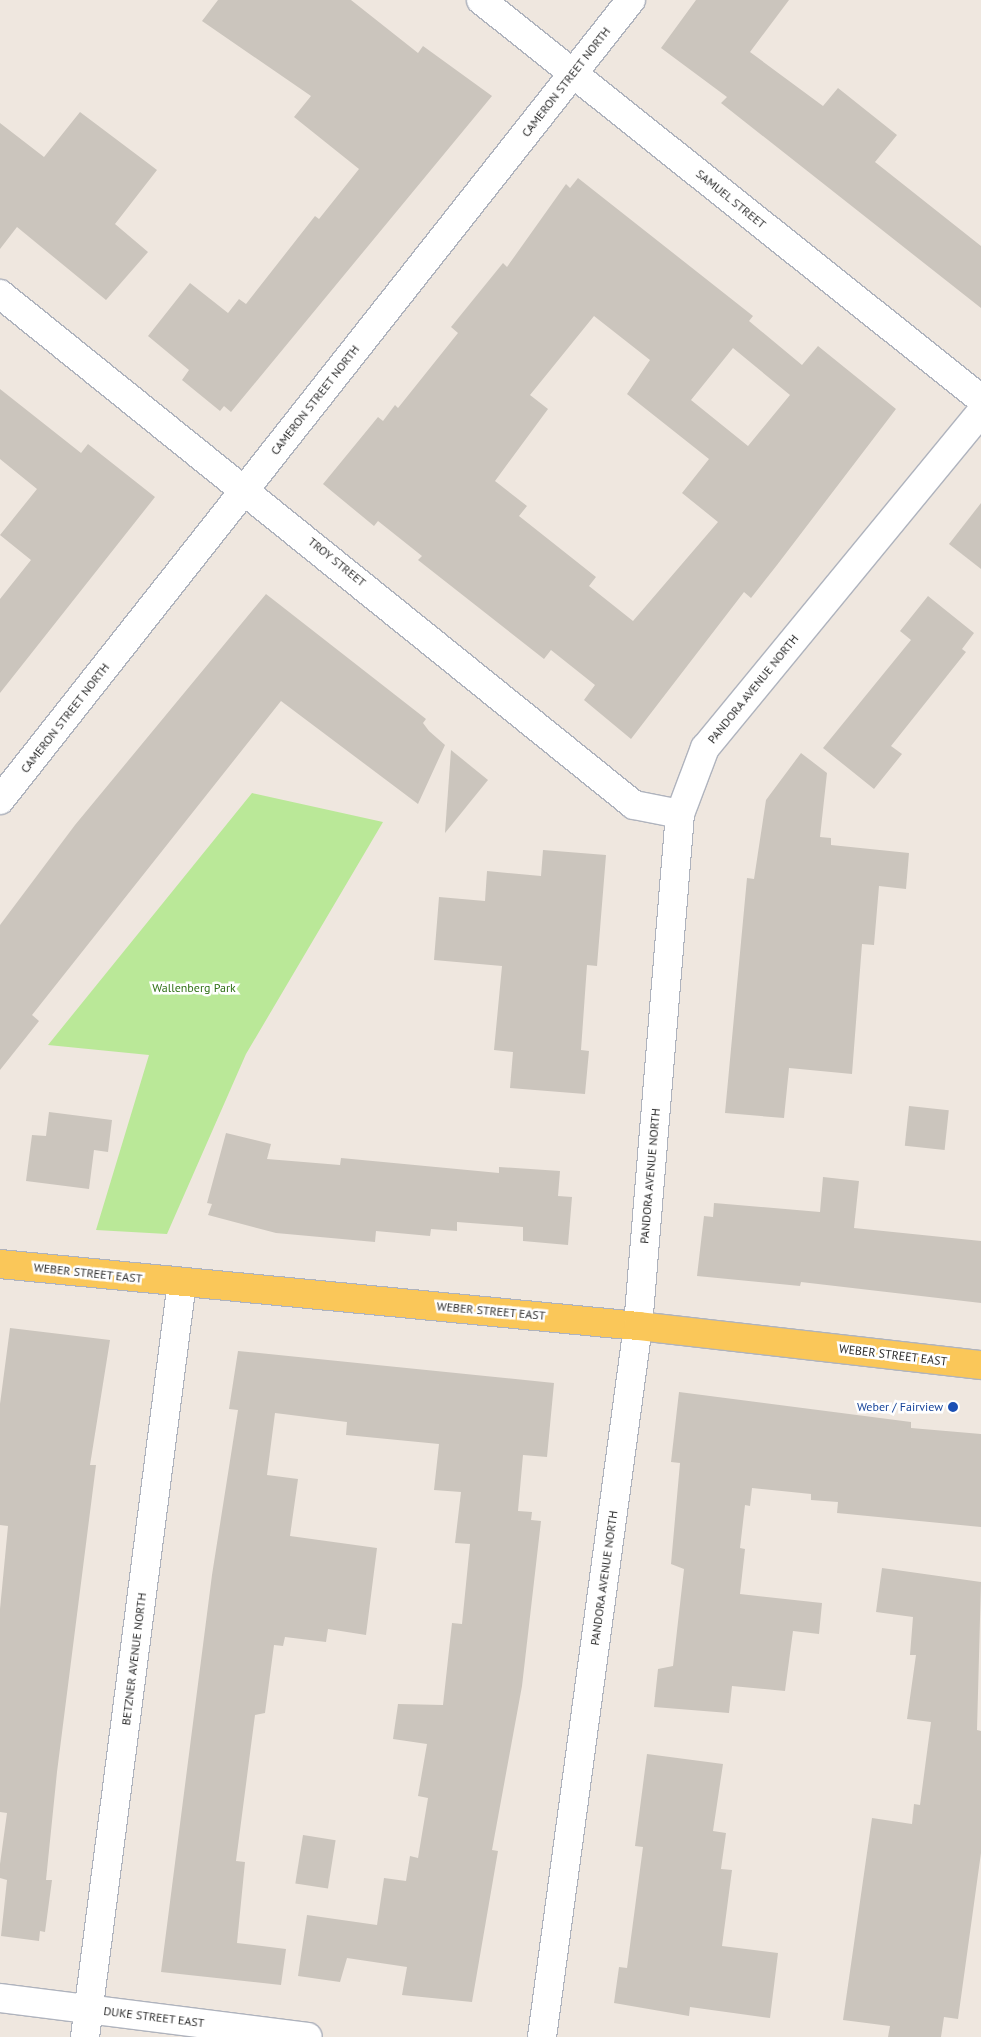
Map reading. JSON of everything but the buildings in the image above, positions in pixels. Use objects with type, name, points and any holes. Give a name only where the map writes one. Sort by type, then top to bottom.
[{"type":"main road","name":"WEBER STREET EAST","points":[[0,1264],[638,1326],[981,1365]]},
{"type":"street","name":"SAMUEL STREET","points":[[481,0],[981,399]]},
{"type":"street","name":"CAMERON STREET NORTH","points":[[0,800],[631,0]]},
{"type":"street","name":"TROY STREET","points":[[0,294],[245,489],[634,805],[680,814]]},
{"type":"street","name":"PANDORA AVENUE NORTH","points":[[542,2037],[638,1326],[680,814],[705,748],[981,412]]},
{"type":"street","name":"BETZNER AVENUE NORTH","points":[[85,2037],[182,1282]]},
{"type":"street","name":"DUKE STREET EAST","points":[[0,1998],[308,2037]]},
{"type":"green space","name":"Wallenberg Park","points":[[252,793],[383,822],[246,1054],[167,1234],[96,1230],[149,1055],[48,1045]]},
{"type":"place","name":"Weber / Fairview","points":[[953,1407]]}]
